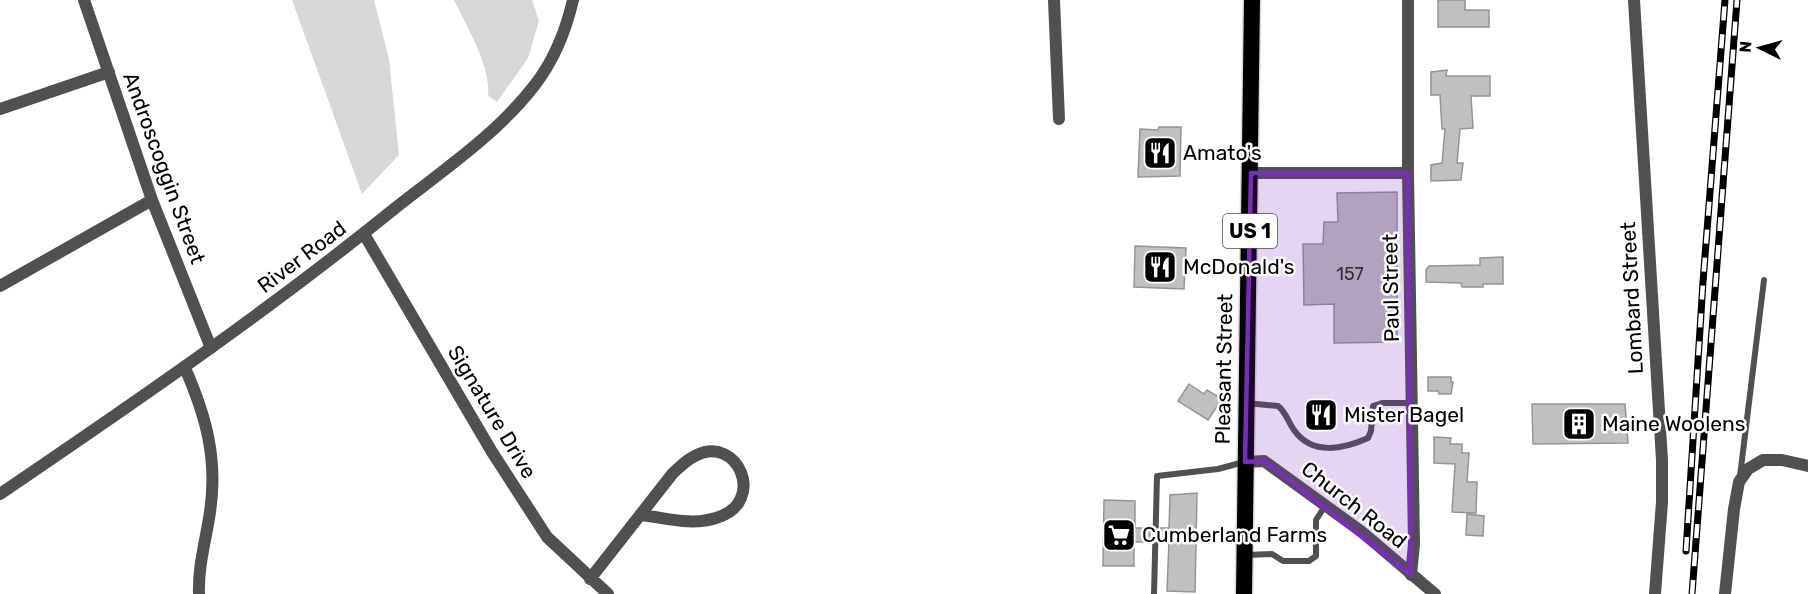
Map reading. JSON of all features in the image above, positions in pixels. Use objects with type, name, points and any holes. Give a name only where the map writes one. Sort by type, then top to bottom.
[{"type":"highway","name":"Pleasant Street","points":[[1244,594],[1252,0]]},
{"type":"street","name":"Androscoggin Street","points":[[84,0],[152,200],[211,348]]},
{"type":"street","name":"River Road","points":[[0,494],[185,368],[364,234],[485,136],[525,98],[546,68],[562,35],[573,0]]},
{"type":"street","points":[[1054,0],[1059,119]]},
{"type":"street","name":"Paul Street","points":[[1408,0],[1408,172],[1414,544],[1411,575]]},
{"type":"street","name":"Lombard Street","points":[[1634,0],[1662,460],[1662,502],[1655,594]]},
{"type":"street","points":[[0,109],[109,72]]},
{"type":"street","points":[[1251,173],[1408,172]]},
{"type":"street","points":[[0,286],[152,200]]},
{"type":"street","name":"Signature Drive","points":[[364,234],[492,452],[540,528],[608,594]]},
{"type":"street","points":[[185,368],[202,410],[213,460],[214,478],[200,564],[199,594]]},
{"type":"street","points":[[590,579],[673,473],[686,461],[697,454],[710,452],[725,454],[737,464],[744,480],[744,495],[732,513],[714,519],[689,522],[642,515]]},
{"type":"street","points":[[1725,594],[1739,482],[1749,469],[1763,460],[1782,460],[1808,466]]},
{"type":"street","name":"Church Road","points":[[1245,462],[1264,461],[1362,532],[1435,594]]},
{"type":"lane","points":[[1739,482],[1764,280]]},
{"type":"lane","points":[[1246,403],[1278,406],[1285,413],[1296,433],[1324,448],[1341,448],[1368,438],[1371,431],[1373,406],[1412,403]]},
{"type":"lane","points":[[1154,594],[1157,476],[1218,469],[1245,462]]},
{"type":"lane","points":[[1244,555],[1272,554],[1283,561],[1309,561],[1316,556],[1316,520],[1326,505]]},
{"type":"highlighted area","points":[[1251,173],[1408,173],[1411,575],[1264,461],[1245,462]]},
{"type":"shaded area","points":[[292,0],[374,0],[389,59],[399,155],[362,194]]},
{"type":"shaded area","points":[[454,0],[532,0],[539,21],[528,58],[497,102],[488,96],[486,72],[482,60]]},
{"type":"building","points":[[1438,0],[1465,0],[1465,10],[1489,10],[1489,27],[1438,27]]},
{"type":"building","points":[[1447,70],[1446,76],[1490,76],[1490,96],[1471,96],[1473,128],[1460,129],[1457,163],[1463,163],[1461,180],[1431,181],[1431,165],[1442,163],[1445,129],[1442,129],[1440,95],[1431,95],[1431,72]]},
{"type":"building","name":"Amato's","points":[[1159,127],[1181,127],[1180,176],[1138,177],[1140,129],[1158,130]]},
{"type":"building","points":[[1397,192],[1397,342],[1334,343],[1334,304],[1304,305],[1303,244],[1323,244],[1324,222],[1338,222],[1337,193]]},
{"type":"building","name":"McDonald's","points":[[1135,246],[1186,248],[1184,289],[1134,287]]},
{"type":"building","points":[[1503,257],[1503,284],[1462,287],[1461,283],[1426,282],[1426,270],[1429,266],[1480,265],[1480,258]]},
{"type":"building","points":[[1428,377],[1451,377],[1451,382],[1453,382],[1451,394],[1428,391]]},
{"type":"building","points":[[1189,384],[1204,394],[1207,390],[1222,399],[1208,420],[1178,401]]},
{"type":"building","name":"Maine Woolens","points":[[1532,404],[1625,404],[1628,443],[1533,444]]},
{"type":"building","points":[[1434,437],[1451,438],[1450,444],[1462,444],[1462,453],[1469,453],[1467,482],[1477,482],[1476,513],[1452,512],[1455,464],[1434,463]]},
{"type":"building","name":"Cumberland Farms","points":[[1197,493],[1195,592],[1167,591],[1169,541],[1161,542],[1161,528],[1169,528],[1170,495]]},
{"type":"building","name":"Cumberland Farms","points":[[1104,500],[1135,501],[1135,528],[1150,528],[1150,542],[1134,542],[1134,566],[1103,566]]},
{"type":"building","points":[[1467,514],[1484,516],[1483,536],[1466,535]]},
{"type":"railway","points":[[1686,551],[1703,282],[1725,0]]},
{"type":"railway","points":[[1692,594],[1737,0]]},
{"type":"place","name":"Amato's","points":[[1160,153]]},
{"type":"place","name":"McDonald's","points":[[1160,267]]},
{"type":"place","name":"Mister Bagel","points":[[1321,415]]},
{"type":"place","name":"Maine Woolens","points":[[1579,424]]},
{"type":"place","name":"Cumberland Farms","points":[[1119,535]]}]
